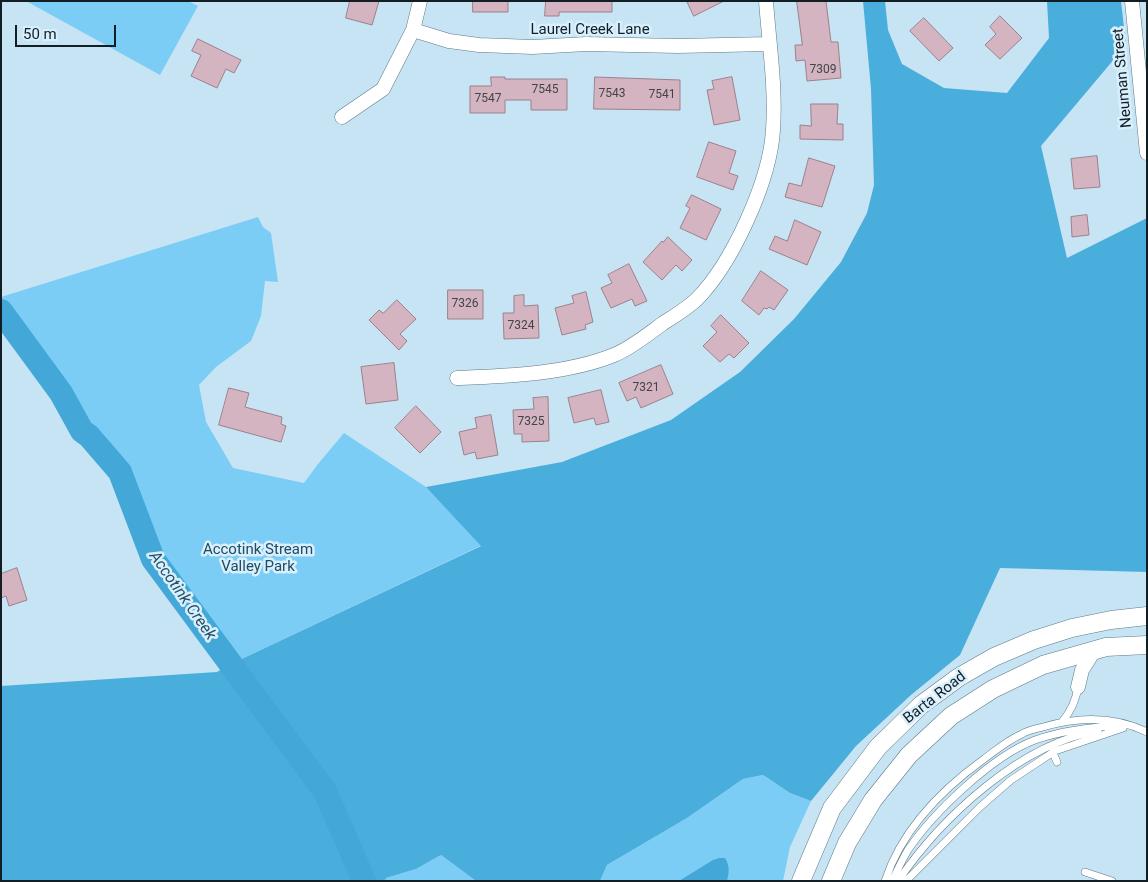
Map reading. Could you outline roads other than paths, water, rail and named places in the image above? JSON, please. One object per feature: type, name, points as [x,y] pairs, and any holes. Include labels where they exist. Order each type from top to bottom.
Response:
[{"type":"street","points":[[342,117],[383,89],[413,30],[420,1]]},
{"type":"street","points":[[457,378],[523,375],[585,364],[615,354],[696,300],[717,274],[737,241],[756,199],[767,163],[773,131],[766,1]]},
{"type":"street","name":"Neuman Street","points":[[1132,1],[1147,153]]},
{"type":"street","name":"Laurel Creek Lane","points":[[413,30],[449,41],[479,45],[533,46],[586,44],[678,46],[769,44]]},
{"type":"street","name":"Barta Road","points":[[801,881],[832,808],[878,747],[921,705],[959,677],[994,657],[1034,640],[1072,628],[1112,620],[1147,616]]},
{"type":"street","name":"Barta Road","points":[[831,881],[846,843],[873,800],[909,756],[951,716],[993,689],[1043,665],[1106,648],[1147,645]]},
{"type":"street","points":[[1078,687],[1082,670],[1094,651]]},
{"type":"lane","points":[[1062,722],[1077,698],[1078,687]]},
{"type":"lane","points":[[886,881],[902,843],[933,802],[957,778],[1023,733],[1062,722],[1092,719],[1133,725],[1147,732]]},
{"type":"lane","points":[[906,881],[1011,780],[1052,753],[1133,725]]},
{"type":"lane","points":[[892,881],[908,851],[929,823],[996,761],[1034,740],[1085,728],[1133,725]]},
{"type":"lane","points":[[898,881],[948,820],[1002,773],[1052,746],[1088,732],[1133,725]]},
{"type":"lane","points":[[1052,753],[1057,762]]},
{"type":"lane","points":[[1085,872],[1112,881]]},
{"type":"waterway","name":"Accotink Creek","points":[[1,311],[61,393],[82,431],[89,436],[120,472],[153,559],[326,793],[364,881]]},
{"type":"park label","name":"Accotink Stream Valley Park","points":[[258,558]]}]
